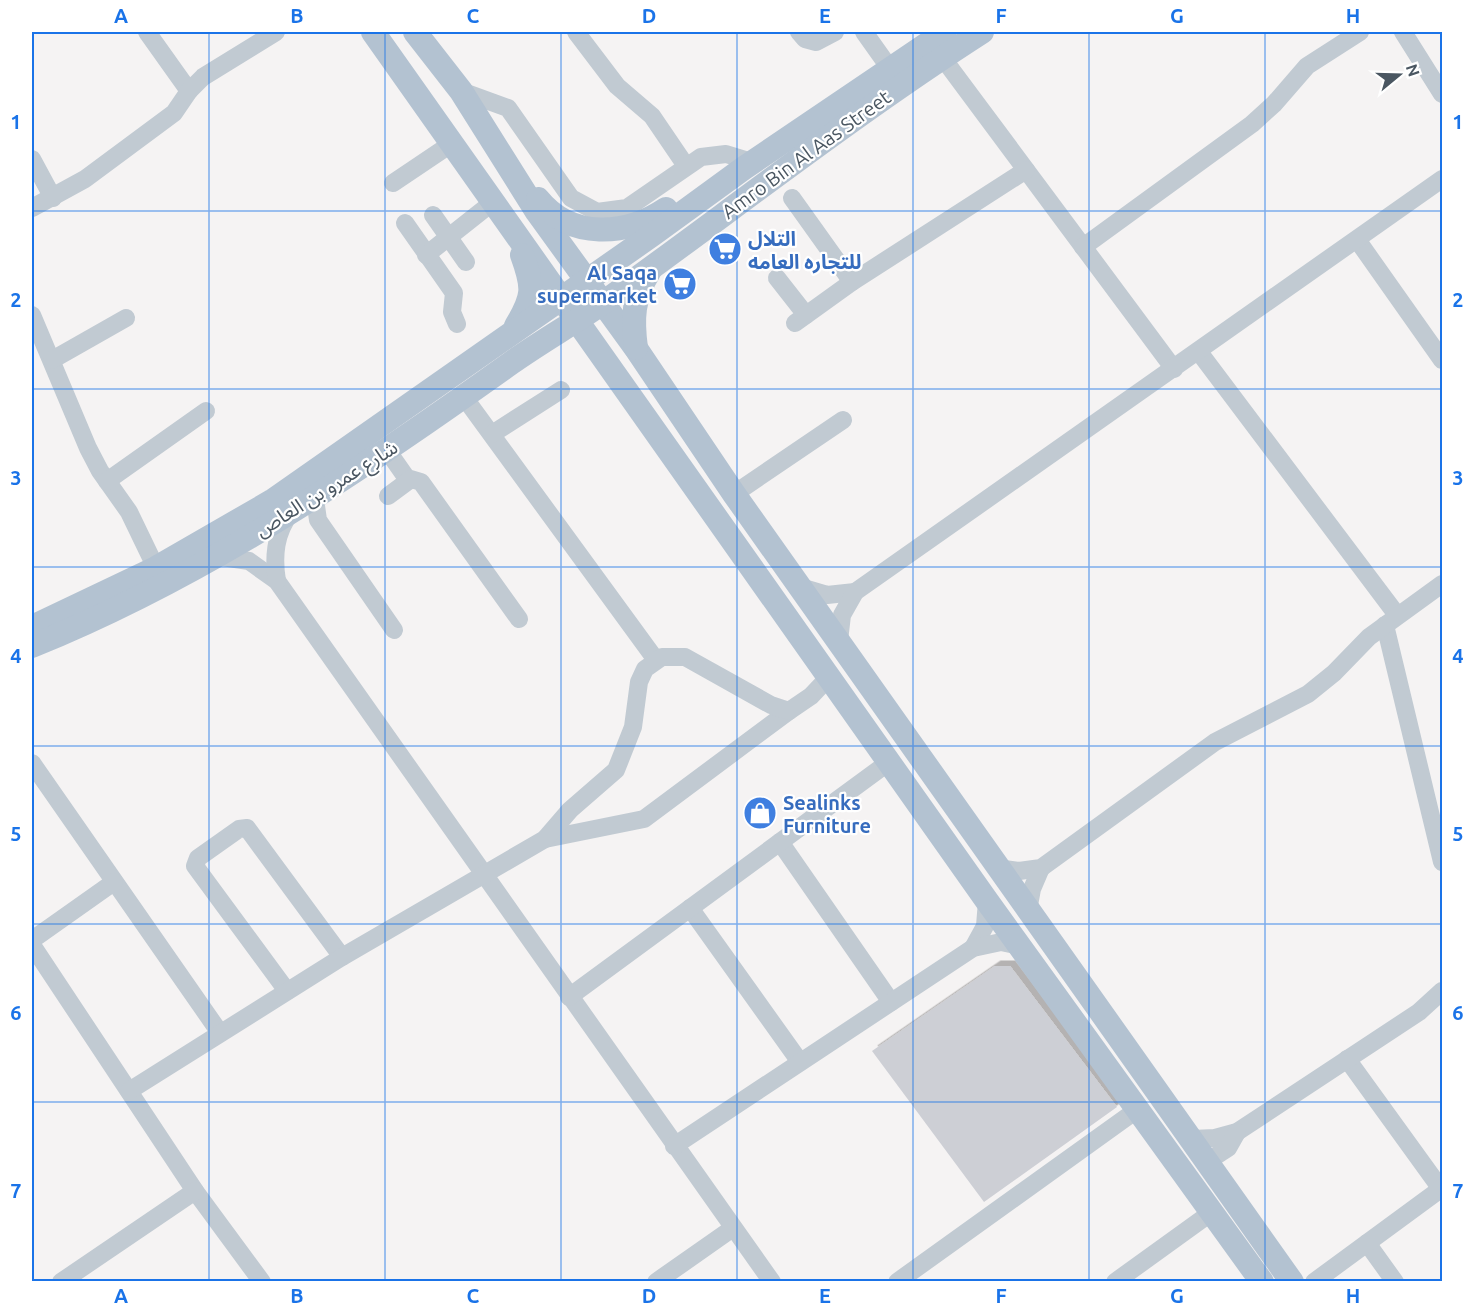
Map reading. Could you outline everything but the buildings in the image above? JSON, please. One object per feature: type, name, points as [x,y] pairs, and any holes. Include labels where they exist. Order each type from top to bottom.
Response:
[{"type":"main road","points":[[373,32],[987,901],[1262,1281]]},
{"type":"main road","points":[[416,32],[460,91],[533,205],[637,350],[734,494],[1292,1281]]},
{"type":"main road","name":"Amro Bin Al Aas Street","points":[[586,279],[744,167],[945,32]]},
{"type":"main road","name":"Amro Bin Al Aas Street","points":[[603,303],[794,161],[942,57],[982,32]]},
{"type":"main road","points":[[480,121],[492,132],[542,204],[565,220],[591,229],[619,230],[645,222],[700,187],[744,167]]},
{"type":"main road","points":[[509,226],[532,289],[531,298],[514,330]]},
{"type":"main road","points":[[637,350],[633,326],[635,299],[653,266]]},
{"type":"main road","name":"شارع عمرو بن العاص","points":[[32,627],[156,568],[222,531],[296,485],[586,279]]},
{"type":"main road","name":"شارع عمرو بن العاص","points":[[32,646],[140,597],[315,499],[531,349],[603,303]]},
{"type":"main road","points":[[531,349],[556,343],[570,343],[588,348],[603,358]]},
{"type":"main road","points":[[1138,1109],[1154,1117],[1188,1156],[1208,1161]]},
{"type":"main road","points":[[1212,1212],[1224,1212],[1234,1217],[1272,1271],[1283,1281]]},
{"type":"street","points":[[147,32],[189,91]]},
{"type":"street","points":[[32,208],[85,179],[165,121],[203,77],[276,32]]},
{"type":"street","points":[[576,32],[617,86],[652,116],[686,166]]},
{"type":"street","points":[[799,32],[805,39],[816,42],[835,32]]},
{"type":"street","points":[[866,32],[891,70]]},
{"type":"street","points":[[1083,247],[1252,124],[1274,104],[1307,66],[1360,32]]},
{"type":"street","points":[[1403,32],[1443,94]]},
{"type":"street","points":[[942,57],[1174,369]]},
{"type":"street","points":[[460,91],[508,108],[564,190],[571,198],[588,209],[607,213],[627,208],[701,157],[718,154],[744,167]]},
{"type":"street","points":[[393,183],[451,144]]},
{"type":"street","points":[[32,159],[53,198]]},
{"type":"street","points":[[777,278],[800,319],[852,282],[1026,170]]},
{"type":"street","points":[[839,641],[842,615],[855,592],[1443,179]]},
{"type":"street","points":[[792,198],[852,282]]},
{"type":"street","points":[[426,255],[493,202]]},
{"type":"street","points":[[433,215],[465,262]]},
{"type":"street","points":[[405,224],[454,293],[452,312],[457,324]]},
{"type":"street","points":[[1358,240],[1443,360]]},
{"type":"street","points":[[32,315],[88,448],[106,481],[129,512],[156,568]]},
{"type":"street","points":[[52,360],[126,318]]},
{"type":"street","points":[[1199,352],[1391,620],[1443,862]]},
{"type":"street","points":[[492,434],[561,390]]},
{"type":"street","points":[[464,397],[656,660]]},
{"type":"street","points":[[106,481],[206,411]]},
{"type":"street","points":[[734,494],[843,420]]},
{"type":"street","points":[[387,450],[408,480]]},
{"type":"street","points":[[388,496],[408,480],[415,479],[421,482],[519,619]]},
{"type":"street","points":[[315,499],[318,520],[394,630]]},
{"type":"street","points":[[276,581],[275,551],[278,536],[283,522],[292,512]]},
{"type":"street","points":[[215,556],[249,561],[276,581],[568,997],[772,1281]]},
{"type":"street","points":[[997,868],[1019,871],[1041,868],[1215,742],[1315,689],[1356,648],[1391,620],[1443,584]]},
{"type":"street","points":[[800,587],[827,595],[855,592]]},
{"type":"street","points":[[545,839],[570,810],[616,770],[633,727],[641,675],[656,660],[670,655],[685,657],[771,705],[789,711]]},
{"type":"street","points":[[129,1091],[342,957],[545,839],[644,819],[811,696],[829,677]]},
{"type":"street","points":[[568,997],[889,762]]},
{"type":"street","points":[[32,764],[220,1033]]},
{"type":"street","points":[[287,991],[195,867],[198,858],[239,828],[247,828],[342,957]]},
{"type":"street","points":[[780,842],[891,1002]]},
{"type":"street","points":[[1028,911],[1032,889],[1041,868]]},
{"type":"street","points":[[32,940],[114,882]]},
{"type":"street","points":[[973,948],[985,926],[987,901]]},
{"type":"street","points":[[690,908],[800,1062]]},
{"type":"street","points":[[674,1146],[973,948],[1001,942],[1020,946]]},
{"type":"street","points":[[32,945],[195,1191],[262,1281]]},
{"type":"street","points":[[1192,1139],[1215,1138],[1237,1132],[1419,1012],[1443,992]]},
{"type":"street","points":[[1314,1281],[1440,1195],[1347,1059]]},
{"type":"street","points":[[897,1281],[1138,1109]]},
{"type":"street","points":[[1208,1161],[1228,1148],[1237,1132]]},
{"type":"street","points":[[61,1281],[195,1191]]},
{"type":"street","points":[[1115,1281],[1212,1212]]},
{"type":"street","points":[[656,1281],[733,1228]]},
{"type":"street","points":[[1367,1243],[1395,1281]]},
{"type":"place","name":"التلال للتجاره العامه","points":[[725,249]]},
{"type":"place","name":"Al Saqa supermarket","points":[[680,284]]},
{"type":"place","name":"Sealinks Furniture","points":[[760,813]]}]
